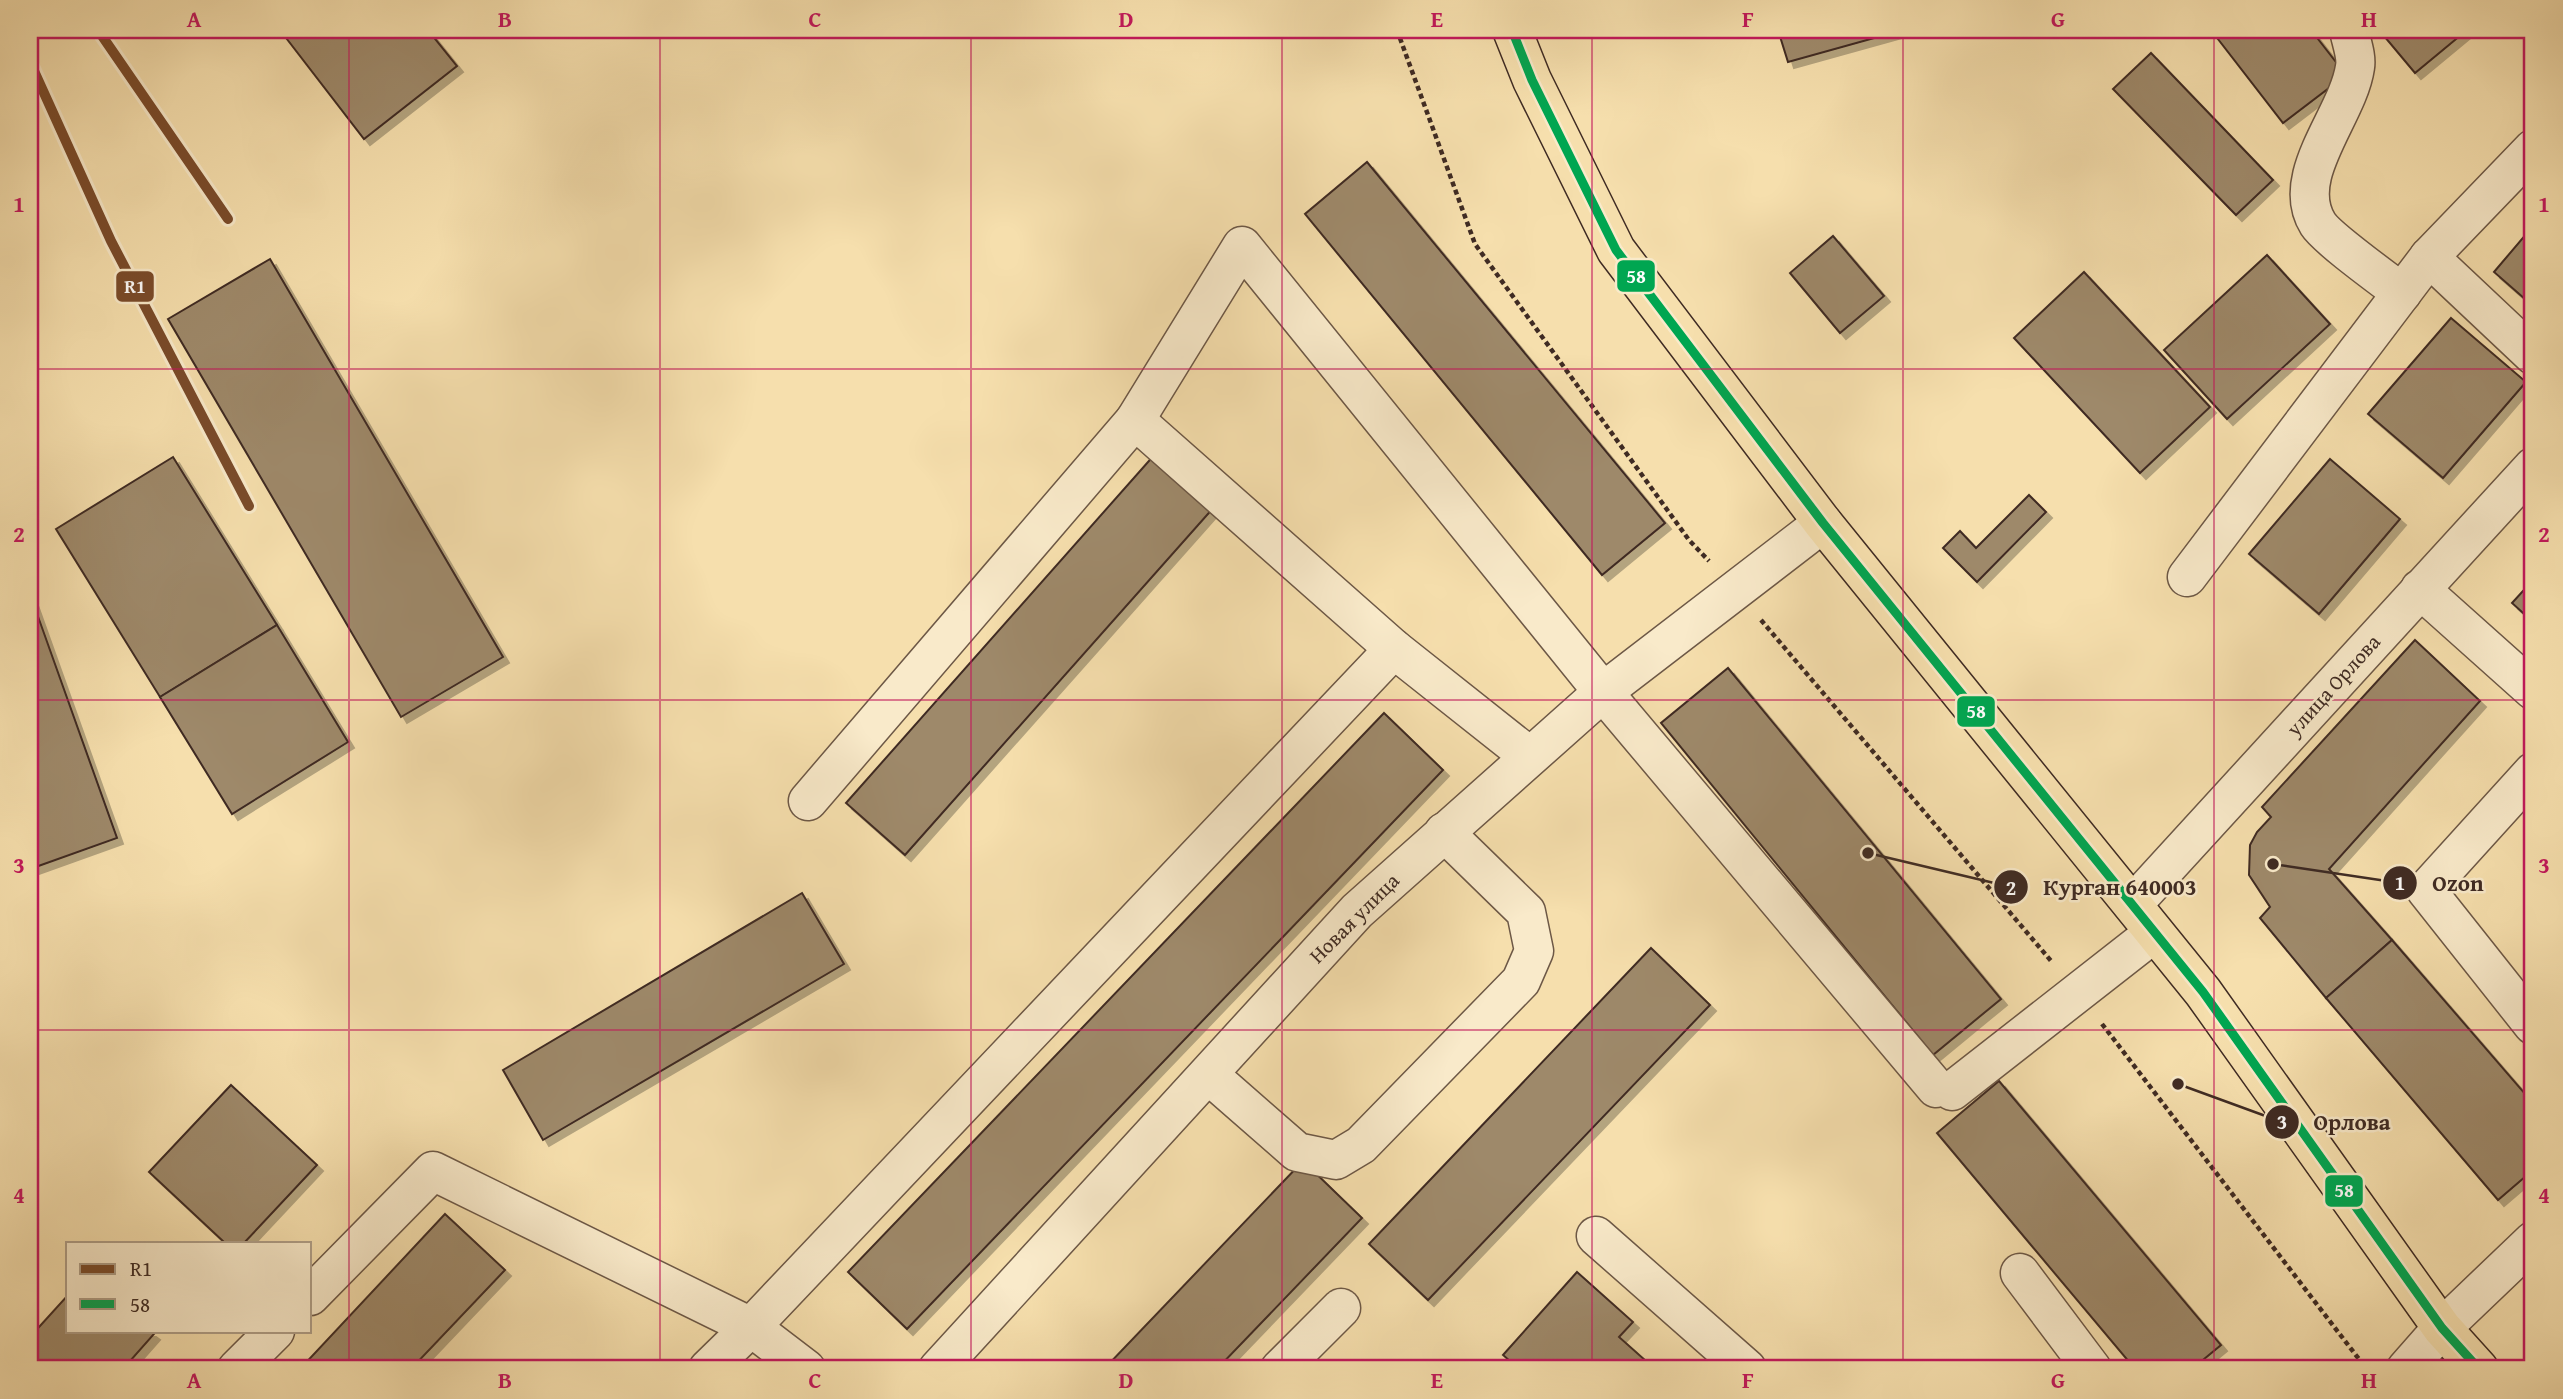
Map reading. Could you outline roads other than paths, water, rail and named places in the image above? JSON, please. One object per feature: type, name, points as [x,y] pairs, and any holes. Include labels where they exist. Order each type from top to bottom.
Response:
[{"type":"main road","points":[[1512,30],[1532,80],[1616,250],[1823,523],[2203,992],[2442,1328],[2479,1369]]},
{"type":"street","points":[[2349,30],[2356,65],[2348,94],[2323,146],[2307,191],[2318,225],[2402,293]]},
{"type":"street","points":[[2187,577],[2429,257],[2533,149]]},
{"type":"street","points":[[808,802],[1135,419],[1242,246],[1603,692]]},
{"type":"street","points":[[2429,257],[2533,355]]},
{"type":"street","points":[[1135,419],[1394,649],[1529,756]]},
{"type":"street","name":"улица Орлова","points":[[1603,692],[1944,1090],[2078,993],[2420,589],[2533,467]]},
{"type":"street","name":"Новая улица","points":[[938,1369],[1357,911],[1603,692],[1823,523]]},
{"type":"street","points":[[2420,589],[2533,690]]},
{"type":"street","points":[[708,1369],[751,1327],[1394,649]]},
{"type":"street","points":[[2529,1008],[2426,890],[2533,772]]},
{"type":"street","points":[[1209,1074],[1297,1152],[1336,1160],[1361,1145],[1521,981],[1534,951],[1526,912],[1444,832]]},
{"type":"street","points":[[312,1294],[433,1171],[751,1327],[806,1369]]},
{"type":"street","points":[[1596,1236],[1747,1369]]},
{"type":"street","points":[[2406,1369],[2442,1328],[2533,1241]]},
{"type":"street","points":[[2020,1273],[2092,1369]]},
{"type":"street","points":[[1280,1369],[1341,1308]]},
{"type":"street","points":[[237,1369],[274,1332]]},
{"type":"place","name":"Курган 640003","points":[[1868,853]]},
{"type":"place","name":"Ozon","points":[[2273,864]]},
{"type":"place","name":"Орлова","points":[[2178,1084]]}]
